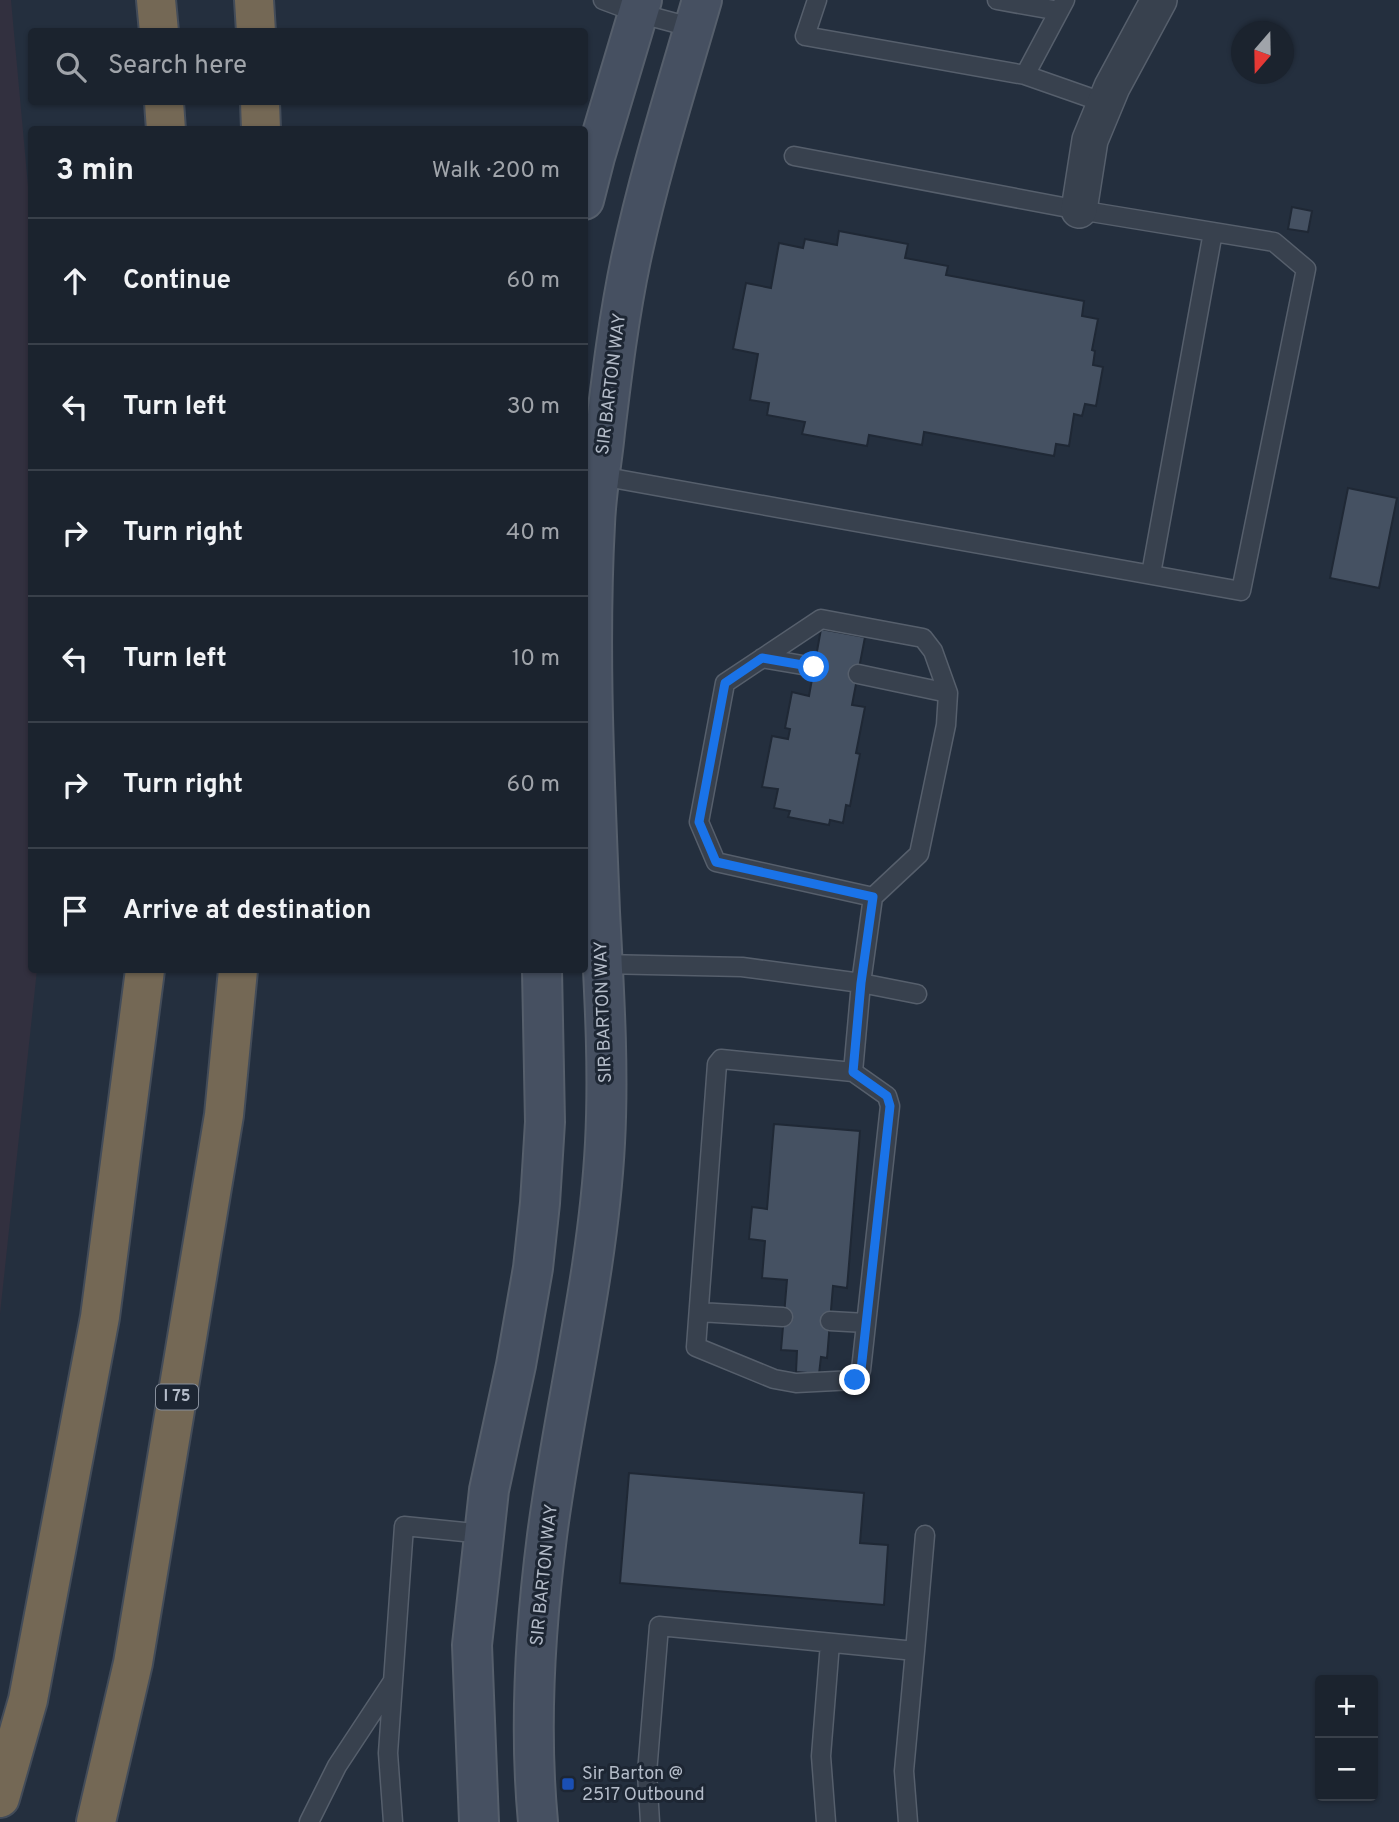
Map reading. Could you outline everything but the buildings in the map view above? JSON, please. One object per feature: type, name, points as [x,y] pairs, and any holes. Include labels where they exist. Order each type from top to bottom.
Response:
[{"type":"highway","points":[[156,0],[159,28]]},
{"type":"highway","points":[[254,0],[256,28]]},
{"type":"highway","points":[[164,105],[166,126]]},
{"type":"highway","points":[[260,105],[261,126]]},
{"type":"highway","points":[[0,1798],[28,1700],[100,1317],[145,973]]},
{"type":"highway","name":"I 75","points":[[96,1822],[133,1663],[224,1115],[238,973]]},
{"type":"main road","points":[[588,184],[640,6]]},
{"type":"main road","name":"SIR BARTON WAY","points":[[538,1822],[534,1714],[538,1626],[547,1535],[598,1229],[605,1142],[607,1059],[594,965],[592,651],[595,519],[592,474],[631,259],[652,174],[698,14]]},
{"type":"main road","points":[[479,1822],[472,1645],[489,1490],[533,1268],[540,1203],[545,1122],[542,973]]},
{"type":"street","points":[[1079,210],[1090,139],[1105,103],[1160,0]]},
{"type":"lane","points":[[603,0],[698,14]]},
{"type":"lane","points":[[817,0],[805,36],[1025,75],[1105,103]]},
{"type":"lane","points":[[997,0],[1062,6],[1025,75]]},
{"type":"lane","points":[[592,474],[1241,591],[1306,269],[1274,242],[1079,210],[794,156]]},
{"type":"lane","points":[[1152,574],[1213,232]]},
{"type":"lane","points":[[853,1072],[861,983],[873,897],[919,854],[946,725],[948,693],[933,651],[922,638],[821,619],[725,683],[699,822],[716,862],[873,897]]},
{"type":"lane","points":[[762,658],[814,667]]},
{"type":"lane","points":[[858,674],[948,693]]},
{"type":"lane","points":[[594,965],[742,967],[861,983],[917,994]]},
{"type":"lane","points":[[721,1059],[853,1072],[887,1096],[890,1106],[861,1370],[855,1380],[796,1383],[774,1379],[696,1347],[717,1064],[721,1059]]},
{"type":"lane","points":[[699,1312],[783,1317]]},
{"type":"lane","points":[[831,1321],[866,1322]]},
{"type":"lane","points":[[393,1822],[388,1753],[404,1527],[484,1534]]},
{"type":"lane","points":[[908,1822],[904,1772],[925,1535]]},
{"type":"lane","points":[[650,1822],[647,1773],[659,1626],[915,1651]]},
{"type":"lane","points":[[826,1822],[821,1756],[830,1643]]},
{"type":"lane","points":[[309,1822],[337,1766],[393,1680]]},
{"type":"shaded area","points":[[0,0],[11,0],[28,185],[28,973],[37,973],[0,1314]]},
{"type":"place","name":"Sir Barton @ 2517 Outbound","points":[[568,1784]]},
{"type":"route","points":[[814,667],[762,658],[725,683],[699,822],[716,862],[873,897],[861,983],[853,1072],[887,1096],[890,1106],[861,1370],[855,1380]]}]
